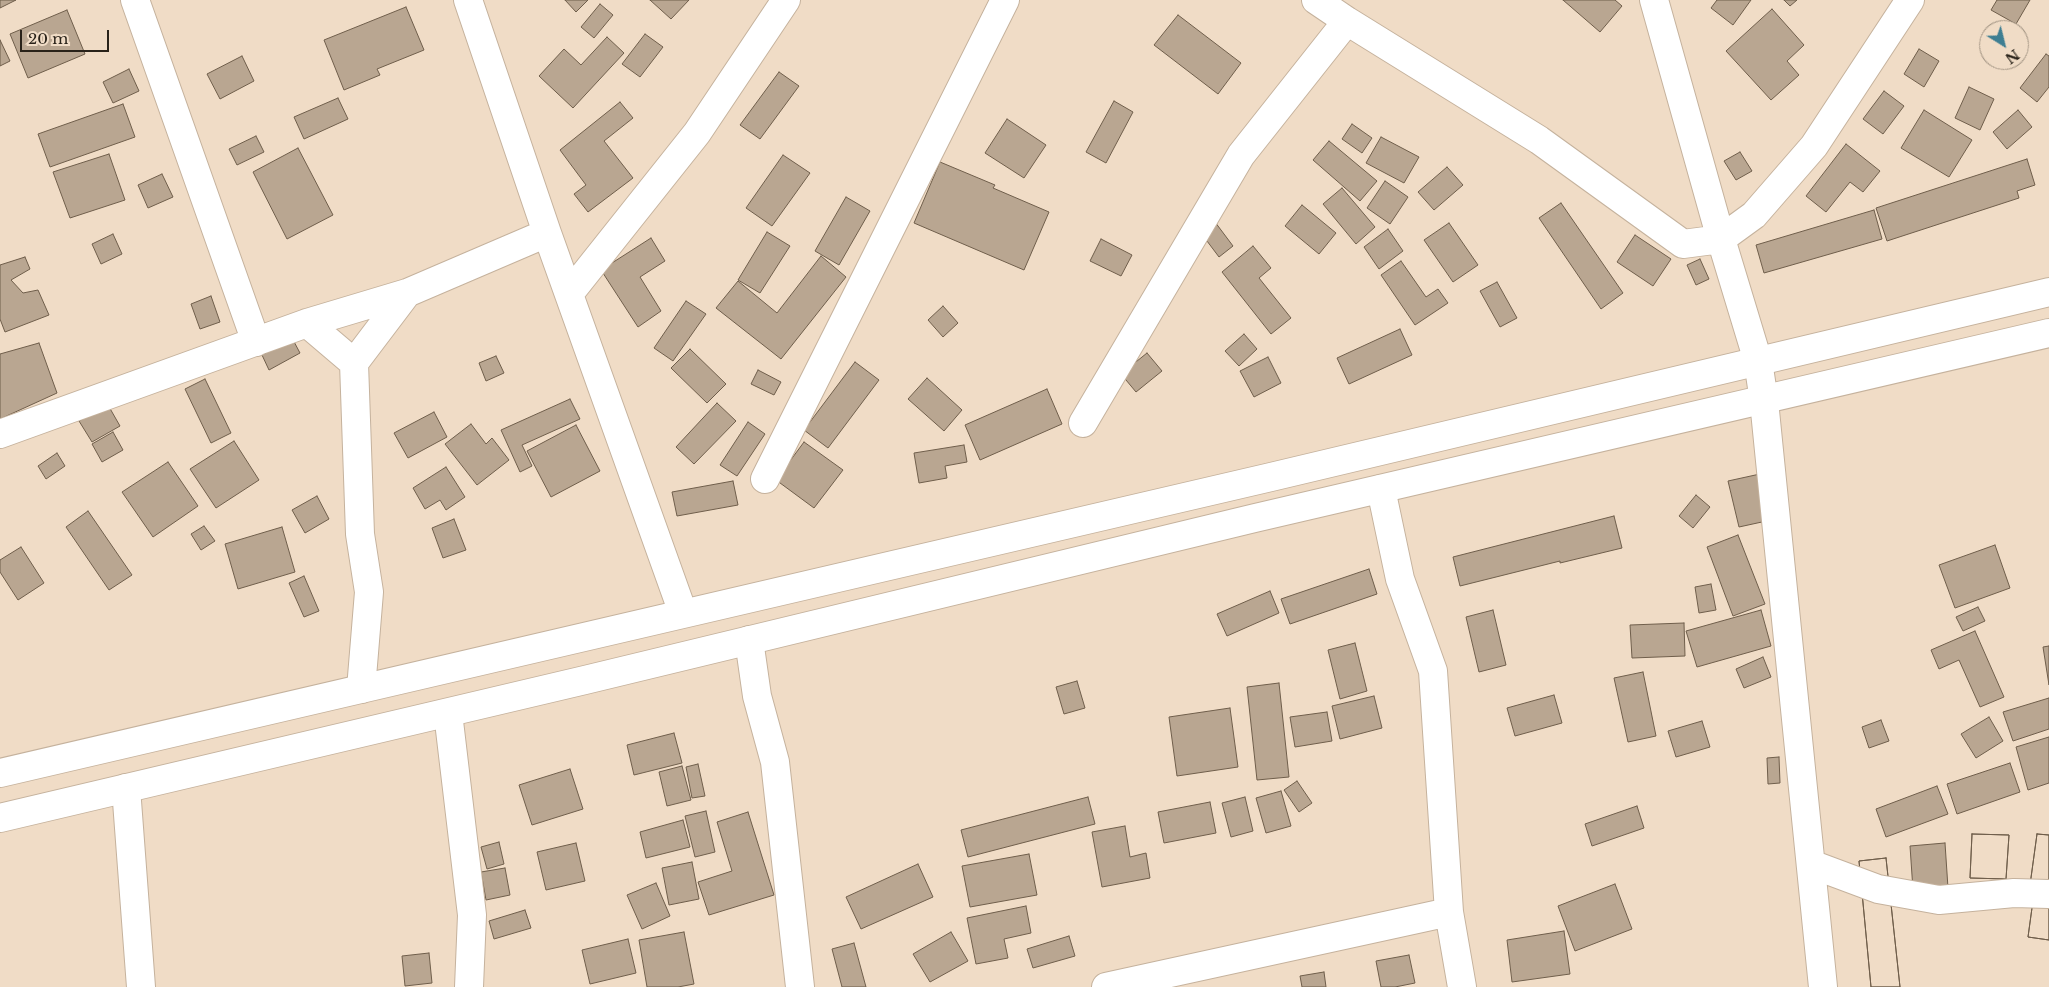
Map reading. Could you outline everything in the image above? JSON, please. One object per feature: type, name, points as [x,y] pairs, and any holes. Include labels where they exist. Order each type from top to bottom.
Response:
[{"type":"street","points":[[135,0],[256,342]]},
{"type":"street","points":[[468,0],[547,233],[683,613]]},
{"type":"street","points":[[569,294],[697,133],[786,0]]},
{"type":"street","points":[[765,479],[1005,0]]},
{"type":"street","points":[[1316,0],[1538,140],[1683,244],[1721,239],[1754,215],[1814,146],[1910,0]]},
{"type":"street","points":[[1654,0],[1721,239],[1758,361],[1764,401],[1823,987]]},
{"type":"street","points":[[1083,423],[1241,155],[1347,21]]},
{"type":"street","points":[[0,434],[307,323],[407,293],[547,233]]},
{"type":"street","points":[[0,772],[1271,477],[2049,292]]},
{"type":"street","points":[[361,689],[369,592],[360,534],[354,363],[407,293]]},
{"type":"street","points":[[307,323],[354,363]]},
{"type":"street","points":[[0,818],[1381,489],[2049,333]]},
{"type":"street","points":[[1381,489],[1400,579],[1433,671],[1449,912],[1462,987]]},
{"type":"street","points":[[749,640],[757,696],[774,762],[800,987]]},
{"type":"street","points":[[448,712],[472,915],[469,987]]},
{"type":"street","points":[[126,788],[140,987]]},
{"type":"street","points":[[1811,864],[1878,889],[1939,900],[2014,893],[2049,894]]},
{"type":"street","points":[[1106,987],[1449,912]]},
{"type":"building","points":[[0,0],[16,0],[0,8]]},
{"type":"building","points":[[565,0],[588,0],[576,12]]},
{"type":"building","points":[[650,0],[689,0],[671,19]]},
{"type":"building","points":[[1563,0],[1615,0],[1622,6],[1600,32]]},
{"type":"building","points":[[1717,0],[1751,0],[1733,25],[1711,8]]},
{"type":"building","points":[[1784,0],[1797,0],[1790,6]]},
{"type":"building","points":[[1997,0],[2030,0],[2018,20],[2009,20],[1991,10]]},
{"type":"building","points":[[600,4],[613,15],[594,38],[581,27]]},
{"type":"building","points":[[406,7],[424,50],[377,69],[380,75],[344,90],[324,40]]},
{"type":"building","points":[[1772,9],[1804,45],[1787,61],[1799,75],[1771,100],[1726,51]]},
{"type":"building","points":[[67,10],[85,54],[28,78],[10,34]]},
{"type":"building","points":[[1178,15],[1241,63],[1218,94],[1154,45]]},
{"type":"building","points":[[645,34],[663,47],[640,77],[622,64]]},
{"type":"building","points":[[607,37],[624,53],[573,108],[539,76],[564,49],[581,65]]},
{"type":"building","points":[[0,40],[10,61],[0,66]]},
{"type":"building","points":[[1919,49],[1939,61],[1924,87],[1904,74]]},
{"type":"building","points":[[2046,54],[2049,56],[2049,87],[2037,102],[2020,88]]},
{"type":"building","points":[[242,56],[254,81],[220,99],[207,74]]},
{"type":"building","points":[[129,69],[139,91],[113,103],[103,82]]},
{"type":"building","points":[[779,72],[799,86],[760,139],[740,125]]},
{"type":"building","points":[[1969,87],[1994,99],[1980,130],[1955,118]]},
{"type":"building","points":[[1884,91],[1904,106],[1883,134],[1863,119]]},
{"type":"building","points":[[338,98],[348,119],[304,139],[294,117]]},
{"type":"building","points":[[1114,101],[1133,112],[1106,163],[1086,152]]},
{"type":"building","points":[[620,102],[633,118],[604,141],[633,178],[588,212],[574,194],[586,185],[560,150]]},
{"type":"building","points":[[123,104],[135,137],[50,167],[38,134]]},
{"type":"building","points":[[1924,110],[1972,140],[1949,177],[1901,148]]},
{"type":"building","points":[[2018,110],[2032,127],[2007,149],[1993,132]]},
{"type":"building","points":[[1007,119],[1046,145],[1024,178],[985,153]]},
{"type":"building","points":[[1352,124],[1372,138],[1362,153],[1342,139]]},
{"type":"building","points":[[256,136],[264,152],[237,165],[229,149]]},
{"type":"building","points":[[1381,137],[1419,157],[1404,183],[1366,163]]},
{"type":"building","points":[[1329,141],[1377,181],[1360,201],[1313,160]]},
{"type":"building","points":[[1846,144],[1880,171],[1863,192],[1850,182],[1826,212],[1806,196]]},
{"type":"building","points":[[298,148],[333,215],[287,239],[253,172]]},
{"type":"building","points":[[1740,152],[1752,171],[1736,180],[1724,161]]},
{"type":"building","points":[[109,154],[125,200],[70,218],[53,172]]},
{"type":"building","points":[[783,155],[810,173],[772,226],[746,208]]},
{"type":"building","points":[[2027,159],[2035,185],[2017,191],[2019,198],[1887,241],[1876,208]]},
{"type":"building","points":[[940,162],[995,185],[993,188],[1049,212],[1024,270],[914,223]]},
{"type":"building","points":[[1447,167],[1463,185],[1434,210],[1418,192]]},
{"type":"building","points":[[162,174],[173,197],[148,208],[138,185]]},
{"type":"building","points":[[1385,181],[1408,197],[1390,224],[1367,208]]},
{"type":"building","points":[[1342,188],[1375,227],[1356,244],[1323,204]]},
{"type":"building","points":[[846,197],[870,211],[839,265],[815,251]]},
{"type":"building","points":[[1561,203],[1623,293],[1601,309],[1539,218]]},
{"type":"building","points":[[1302,205],[1336,233],[1319,254],[1285,226]]},
{"type":"building","points":[[1874,210],[1882,239],[1764,273],[1756,245]]},
{"type":"building","points":[[1212,218],[1233,246],[1219,257],[1198,229]]},
{"type":"building","points":[[1449,223],[1478,265],[1453,282],[1424,240]]},
{"type":"building","points":[[1388,229],[1403,251],[1379,269],[1364,247]]},
{"type":"building","points":[[767,232],[790,246],[760,293],[738,280]]},
{"type":"building","points":[[113,234],[122,254],[101,264],[92,244]]},
{"type":"building","points":[[1635,235],[1671,259],[1653,286],[1617,262]]},
{"type":"building","points":[[651,238],[665,261],[640,277],[661,311],[638,327],[601,270]]},
{"type":"building","points":[[1101,239],[1132,255],[1121,276],[1090,261]]},
{"type":"building","points":[[1253,246],[1271,268],[1259,278],[1291,318],[1271,334],[1222,272]]},
{"type":"building","points":[[821,256],[846,277],[781,359],[716,308],[738,281],[777,313]]},
{"type":"building","points":[[25,257],[30,269],[11,280],[23,293],[38,290],[49,315],[5,332],[0,319],[0,265]]},
{"type":"building","points":[[1700,259],[1709,279],[1696,285],[1687,265]]},
{"type":"building","points":[[1401,261],[1426,297],[1438,289],[1448,303],[1415,325],[1381,275]]},
{"type":"building","points":[[1497,282],[1517,318],[1500,327],[1480,291]]},
{"type":"building","points":[[211,296],[220,322],[200,329],[191,304]]},
{"type":"building","points":[[686,301],[706,314],[673,361],[654,348]]},
{"type":"building","points":[[943,306],[958,323],[943,337],[928,320]]},
{"type":"building","points":[[1400,329],[1412,355],[1349,384],[1337,358]]},
{"type":"building","points":[[1244,334],[1257,349],[1239,366],[1225,351]]},
{"type":"building","points":[[292,338],[300,353],[269,370],[262,355]]},
{"type":"building","points":[[39,343],[57,393],[0,419],[0,354]]},
{"type":"building","points":[[690,349],[726,384],[707,403],[671,368]]},
{"type":"building","points":[[1147,353],[1162,371],[1136,392],[1121,374]]},
{"type":"building","points":[[496,356],[504,373],[486,381],[479,363]]},
{"type":"building","points":[[1268,357],[1281,383],[1254,397],[1240,371]]},
{"type":"building","points":[[855,362],[879,380],[828,448],[804,430]]},
{"type":"building","points":[[758,370],[781,382],[774,395],[751,384]]},
{"type":"building","points":[[927,378],[962,410],[944,431],[908,399]]},
{"type":"building","points":[[205,379],[231,433],[211,443],[185,389]]},
{"type":"building","points":[[1047,389],[1062,424],[980,460],[965,425]]},
{"type":"building","points":[[570,399],[580,419],[522,445],[532,466],[520,472],[501,430]]},
{"type":"building","points":[[717,403],[736,421],[694,464],[676,447]]},
{"type":"building","points":[[108,405],[120,426],[92,442],[79,421]]},
{"type":"building","points":[[434,412],[447,437],[408,458],[394,433]]},
{"type":"building","points":[[748,422],[765,434],[737,476],[720,465]]},
{"type":"building","points":[[471,424],[486,444],[492,438],[509,460],[477,485],[445,444]]},
{"type":"building","points":[[576,425],[600,471],[551,497],[527,451]]},
{"type":"building","points":[[113,432],[123,450],[102,462],[92,444]]},
{"type":"building","points":[[234,441],[259,480],[216,508],[190,469]]},
{"type":"building","points":[[804,442],[843,470],[814,508],[776,480]]},
{"type":"building","points":[[964,445],[967,462],[945,466],[947,478],[919,483],[914,453]]},
{"type":"building","points":[[57,453],[65,466],[46,479],[38,466]]},
{"type":"building","points":[[168,462],[198,506],[153,537],[122,492]]},
{"type":"building","points":[[446,467],[465,497],[446,510],[440,500],[425,509],[413,488]]},
{"type":"building","points":[[1760,474],[1771,520],[1739,527],[1728,481]]},
{"type":"building","points":[[733,481],[738,505],[677,516],[672,492]]},
{"type":"building","points":[[1696,495],[1710,507],[1693,528],[1679,516]]},
{"type":"building","points":[[317,496],[329,519],[305,533],[292,510]]},
{"type":"building","points":[[88,511],[132,575],[109,590],[66,527]]},
{"type":"building","points":[[1614,516],[1622,548],[1560,563],[1560,561],[1460,586],[1453,557]]},
{"type":"building","points":[[454,519],[466,550],[443,558],[432,528]]},
{"type":"building","points":[[204,526],[215,541],[201,550],[191,534]]},
{"type":"building","points":[[282,527],[295,572],[238,589],[225,544]]},
{"type":"building","points":[[1738,535],[1765,604],[1733,616],[1707,547]]},
{"type":"building","points":[[1995,545],[2010,588],[1955,608],[1939,565]]},
{"type":"building","points":[[21,547],[44,583],[18,600],[0,572],[0,560]]},
{"type":"building","points":[[1369,569],[1377,594],[1290,624],[1281,599]]},
{"type":"building","points":[[304,576],[319,611],[304,617],[289,583]]},
{"type":"building","points":[[1711,584],[1716,610],[1699,613],[1695,587]]},
{"type":"building","points":[[1270,591],[1279,613],[1227,636],[1217,614]]},
{"type":"building","points":[[1978,607],[1985,621],[1963,631],[1956,617]]},
{"type":"building","points":[[1493,610],[1506,665],[1479,672],[1466,617]]},
{"type":"building","points":[[1761,610],[1771,646],[1697,667],[1686,631]]},
{"type":"building","points":[[1684,623],[1685,656],[1632,658],[1630,625]]},
{"type":"building","points":[[1975,631],[2004,697],[1980,707],[1959,660],[1939,669],[1931,650]]},
{"type":"building","points":[[1355,643],[1367,691],[1340,699],[1328,650]]},
{"type":"building","points":[[2049,646],[2049,685],[2043,647]]},
{"type":"building","points":[[1763,657],[1771,677],[1744,688],[1736,669]]},
{"type":"building","points":[[1643,672],[1656,736],[1628,742],[1614,678]]},
{"type":"building","points":[[1077,681],[1085,708],[1064,714],[1056,687]]},
{"type":"building","points":[[1279,683],[1289,777],[1257,780],[1247,687]]},
{"type":"building","points":[[1554,695],[1562,723],[1515,736],[1507,708]]},
{"type":"building","points":[[1374,696],[1382,728],[1340,739],[1332,706]]},
{"type":"building","points":[[2049,698],[2049,729],[2013,741],[2003,712]]},
{"type":"building","points":[[1230,708],[1238,767],[1177,776],[1169,717]]},
{"type":"building","points":[[1327,712],[1332,741],[1295,747],[1290,717]]},
{"type":"building","points":[[1989,717],[2003,741],[1976,758],[1961,734]]},
{"type":"building","points":[[1881,720],[1889,741],[1869,748],[1862,727]]},
{"type":"building","points":[[1702,721],[1710,747],[1676,757],[1668,731]]},
{"type":"building","points":[[674,733],[682,763],[634,775],[627,745]]},
{"type":"building","points":[[2049,737],[2049,783],[2028,790],[2016,747]]},
{"type":"building","points":[[1779,757],[1780,783],[1768,784],[1767,758]]},
{"type":"building","points":[[2010,763],[2020,792],[1957,814],[1947,784]]},
{"type":"building","points":[[698,764],[705,796],[692,798],[686,767]]},
{"type":"building","points":[[682,766],[691,800],[667,806],[659,772]]},
{"type":"building","points":[[570,769],[583,809],[532,825],[519,785]]},
{"type":"building","points":[[1297,781],[1312,803],[1299,812],[1284,790]]},
{"type":"building","points":[[1937,786],[1948,814],[1886,837],[1876,809]]},
{"type":"building","points":[[1281,791],[1291,826],[1266,833],[1256,798]]},
{"type":"building","points":[[1088,797],[1095,824],[968,857],[961,830]]},
{"type":"building","points":[[1245,797],[1253,831],[1231,837],[1222,803]]},
{"type":"building","points":[[1210,802],[1216,833],[1164,843],[1158,812]]},
{"type":"building","points":[[1637,806],[1644,828],[1592,846],[1585,824]]},
{"type":"building","points":[[706,811],[715,852],[695,857],[685,816]]},
{"type":"building","points":[[748,812],[774,895],[709,915],[698,882],[732,871],[717,822]]},
{"type":"building","points":[[683,820],[690,847],[646,858],[640,832]]},
{"type":"building","points":[[1125,826],[1130,857],[1146,853],[1150,878],[1102,887],[1092,832]]},
{"type":"building","points":[[1972,834],[2009,835],[2006,879],[1970,878]]},
{"type":"building","points":[[1972,834],[2009,835],[2006,879],[1970,878]]},
{"type":"building","points":[[2037,834],[2049,835],[2049,940],[2028,937],[2035,886],[2030,885]]},
{"type":"building","points":[[2037,834],[2049,835],[2049,940],[2028,937],[2035,886],[2030,885]]},
{"type":"building","points":[[499,842],[504,864],[487,869],[481,847]]},
{"type":"building","points":[[576,843],[585,881],[546,890],[537,852]]},
{"type":"building","points":[[1945,843],[1948,888],[1913,890],[1910,846]]},
{"type":"building","points":[[1029,854],[1037,895],[970,907],[962,866]]},
{"type":"building","points":[[1886,858],[1900,987],[1871,987],[1859,861]]},
{"type":"building","points":[[1886,858],[1900,987],[1871,987],[1859,861]]},
{"type":"building","points":[[692,862],[699,899],[669,905],[662,868]]},
{"type":"building","points":[[918,864],[933,897],[861,929],[846,897]]},
{"type":"building","points":[[505,868],[510,895],[486,900],[481,872]]},
{"type":"building","points":[[656,883],[670,916],[642,929],[627,895]]},
{"type":"building","points":[[1615,884],[1632,929],[1575,951],[1558,906]]},
{"type":"building","points":[[1026,906],[1031,933],[1004,939],[1008,958],[976,964],[967,918]]},
{"type":"building","points":[[525,910],[531,928],[494,939],[489,921]]},
{"type":"building","points":[[1564,931],[1570,974],[1512,982],[1507,940]]},
{"type":"building","points":[[684,932],[694,984],[678,987],[647,987],[639,940]]},
{"type":"building","points":[[951,932],[968,961],[930,982],[913,954]]},
{"type":"building","points":[[1069,936],[1075,956],[1033,968],[1027,949]]},
{"type":"building","points":[[628,939],[636,973],[590,984],[582,950]]},
{"type":"building","points":[[854,943],[866,987],[842,987],[832,949]]},
{"type":"building","points":[[429,953],[432,983],[405,986],[402,956]]},
{"type":"building","points":[[1409,955],[1415,983],[1395,987],[1381,987],[1376,961]]},
{"type":"building","points":[[1324,972],[1326,987],[1302,987],[1300,976]]}]
